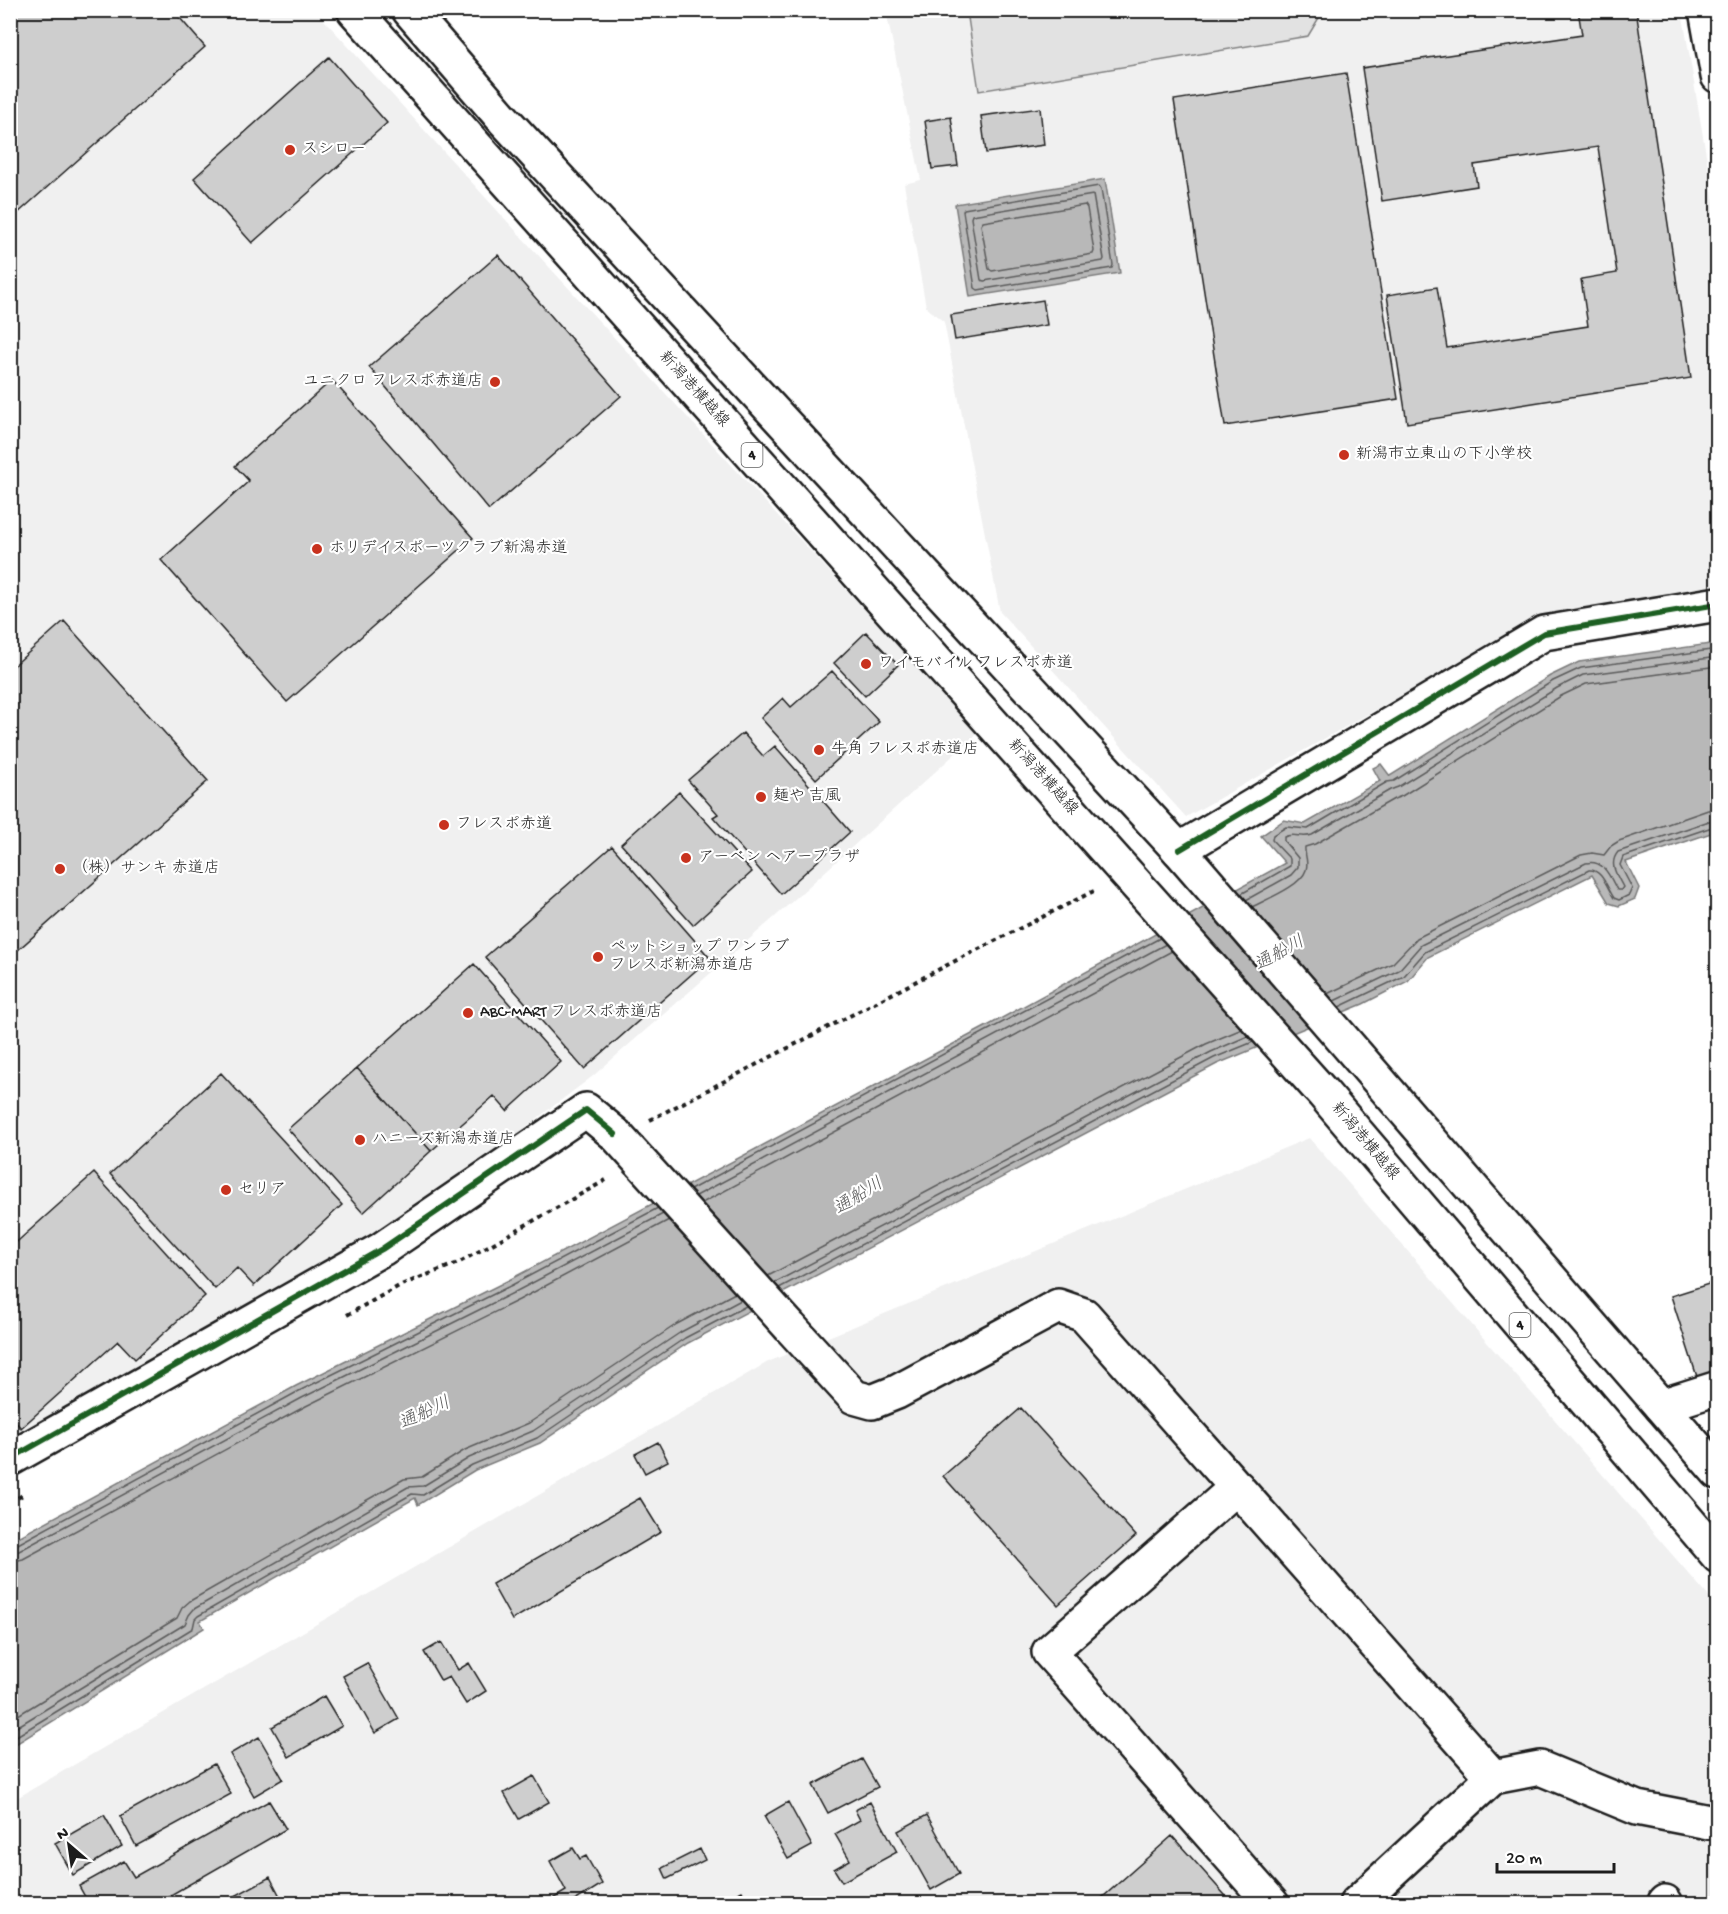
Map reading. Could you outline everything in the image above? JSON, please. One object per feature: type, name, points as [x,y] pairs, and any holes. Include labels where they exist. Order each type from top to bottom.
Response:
[{"type":"main road","name":"新潟港横越線","points":[[354,10],[1323,1094],[1718,1557]]},
{"type":"main road","points":[[409,10],[527,145],[1187,860],[1718,1473]]},
{"type":"main road","points":[[1706,10],[1718,76]]},
{"type":"main road","points":[[1187,860],[1544,633],[1718,604]]},
{"type":"main road","points":[[10,1458],[382,1249],[586,1110],[630,1131],[790,1327],[854,1397],[872,1402],[897,1392],[1058,1306],[1084,1315],[1493,1777]]},
{"type":"main road","points":[[1660,1407],[1718,1388]]},
{"type":"main road","points":[[1237,1487],[1049,1652],[1272,1904]]},
{"type":"main road","points":[[1356,1904],[1493,1777],[1540,1768],[1636,1808],[1718,1822]]},
{"type":"path","points":[[630,1131],[955,961],[1095,891]]},
{"type":"path","points":[[339,1319],[401,1285],[458,1263],[608,1179]]},
{"type":"path","points":[[10,1502],[31,1491]]},
{"type":"shaded area","points":[[967,10],[1323,11],[1308,36],[979,91]]},
{"type":"shaded area","name":"フレスポ赤道","points":[[11,11],[316,11],[978,733],[776,916],[593,1076],[375,1241],[11,1444]]},
{"type":"shaded area","name":"新潟市立東山の下小学校","points":[[886,11],[1682,11],[1717,220],[1717,589],[1538,618],[1186,817],[1000,612],[944,322],[926,307],[904,184],[921,180]]},
{"type":"shaded area","points":[[1309,1138],[1717,1606],[1717,1903],[11,1903],[10,1802],[768,1362]]},
{"type":"water","points":[[1105,179],[1120,273],[970,297],[955,204]]},
{"type":"water","name":"通船川","points":[[1717,643],[1717,831],[1626,862],[1639,888],[1635,899],[1619,906],[1609,903],[1592,875],[1428,957],[1408,981],[1363,1004],[1217,1064],[688,1343],[540,1443],[475,1470],[418,1505],[415,1498],[200,1621],[204,1628],[11,1747],[11,1541],[296,1386],[509,1280],[991,1024],[1285,863],[1261,836],[1284,820],[1305,824],[1380,781],[1373,768],[1381,764],[1390,776],[1550,676],[1579,662]]},
{"type":"building","points":[[10,10],[173,10],[205,47],[17,214],[10,206]]},
{"type":"building","points":[[1578,10],[1636,10],[1691,378],[1407,423],[1387,295],[1437,287],[1447,348],[1588,326],[1581,279],[1617,273],[1598,147],[1474,165],[1477,186],[1382,201],[1362,68],[1582,35]]},
{"type":"building","name":"スシロー","points":[[329,57],[387,123],[252,243],[194,178]]},
{"type":"building","points":[[1346,73],[1398,399],[1225,426],[1174,100]]},
{"type":"building","points":[[1040,108],[1044,145],[986,153],[981,116]]},
{"type":"building","points":[[951,117],[958,166],[932,169],[925,121]]},
{"type":"building","name":"ユニクロ フレスポ赤道店","points":[[498,255],[621,396],[489,510],[369,367]]},
{"type":"building","points":[[1043,300],[1047,325],[955,340],[951,315]]},
{"type":"building","name":"ホリデイスポーツクラブ新潟赤道","points":[[332,380],[473,538],[287,702],[161,560],[249,481],[235,466]]},
{"type":"building","name":"（株）サンキ 赤道店","points":[[64,621],[208,781],[10,957],[10,669]]},
{"type":"building","name":"ワイモバイル フレスポ赤道","points":[[866,632],[898,665],[865,696],[834,663]]},
{"type":"building","name":"牛角 フレスポ赤道店","points":[[832,671],[879,722],[816,779],[761,718],[783,698],[791,707]]},
{"type":"building","name":"麺や 吉風","points":[[743,733],[763,756],[775,746],[850,832],[781,894],[713,817],[718,814],[688,780]]},
{"type":"building","name":"アーベン ヘアープラザ","points":[[679,792],[752,872],[693,925],[621,844]]},
{"type":"building","name":"ペットショップ ワンラブ フレスポ新潟赤道店","points":[[612,846],[710,958],[584,1069],[485,957]]},
{"type":"building","name":"ABC-MART フレスポ赤道店","points":[[474,964],[561,1062],[507,1111],[494,1096],[431,1151],[357,1068]]},
{"type":"building","name":"ハニーズ新潟赤道店","points":[[357,1068],[431,1151],[363,1213],[288,1129]]},
{"type":"building","name":"セリア","points":[[221,1073],[342,1205],[254,1286],[237,1268],[215,1289],[110,1174]]},
{"type":"building","points":[[94,1173],[205,1296],[135,1359],[118,1341],[21,1428],[10,1416],[10,1248]]},
{"type":"building","points":[[1718,1281],[1718,1377],[1699,1383],[1671,1296]]},
{"type":"building","points":[[1021,1408],[1136,1536],[1058,1605],[943,1476]]},
{"type":"building","points":[[658,1442],[668,1461],[645,1473],[635,1454]]},
{"type":"building","points":[[640,1498],[661,1532],[512,1620],[492,1584]]},
{"type":"building","points":[[441,1642],[458,1670],[469,1663],[486,1691],[466,1704],[449,1677],[441,1681],[424,1652]]},
{"type":"building","points":[[367,1663],[399,1719],[375,1733],[343,1676]]},
{"type":"building","points":[[324,1696],[342,1726],[289,1757],[272,1727]]},
{"type":"building","points":[[259,1737],[283,1779],[254,1796],[230,1754]]},
{"type":"building","points":[[862,1759],[878,1787],[828,1813],[813,1785]]},
{"type":"building","points":[[214,1764],[231,1794],[136,1846],[120,1816]]},
{"type":"building","points":[[534,1776],[549,1802],[519,1819],[504,1793]]},
{"type":"building","points":[[269,1801],[286,1829],[155,1904],[89,1904],[79,1886],[124,1861],[134,1877]]},
{"type":"building","points":[[788,1802],[812,1846],[788,1859],[764,1816]]},
{"type":"building","points":[[870,1802],[897,1852],[842,1882],[834,1869],[850,1860],[835,1834],[860,1820],[855,1810]]},
{"type":"building","points":[[104,1815],[122,1846],[73,1875],[55,1843]]},
{"type":"building","points":[[927,1815],[959,1874],[931,1890],[898,1831]]},
{"type":"building","points":[[1172,1836],[1233,1904],[1095,1904]]},
{"type":"building","points":[[573,1848],[580,1859],[586,1856],[602,1884],[570,1904],[544,1904],[566,1891],[550,1861]]},
{"type":"building","points":[[700,1849],[705,1860],[667,1879],[662,1868]]},
{"type":"building","points":[[270,1877],[284,1904],[239,1904],[235,1896]]},
{"type":"building","points":[[742,1891],[749,1904],[717,1904]]},
{"type":"cycle path","points":[[1179,850],[1544,633],[1718,604]]},
{"type":"cycle path","points":[[10,1459],[382,1249],[586,1110],[615,1134]]},
{"type":"place","name":"スシロー","points":[[290,150]]},
{"type":"place","name":"ユニクロ フレスポ赤道店","points":[[495,382]]},
{"type":"place","name":"新潟市立東山の下小学校","points":[[1344,455]]},
{"type":"place","name":"ホリデイスポーツクラブ新潟赤道","points":[[317,549]]},
{"type":"place","name":"ワイモバイル フレスポ赤道","points":[[866,664]]},
{"type":"place","name":"牛角 フレスポ赤道店","points":[[819,750]]},
{"type":"place","name":"麺や 吉風","points":[[761,797]]},
{"type":"place","name":"フレスポ赤道","points":[[444,825]]},
{"type":"place","name":"アーベン ヘアープラザ","points":[[686,858]]},
{"type":"place","name":"（株）サンキ 赤道店","points":[[60,869]]},
{"type":"place","name":"ペットショップ ワンラブ フレスポ新潟赤道店","points":[[598,957]]},
{"type":"place","name":"ABC-MART フレスポ赤道店","points":[[468,1013]]},
{"type":"place","name":"ハニーズ新潟赤道店","points":[[360,1140]]},
{"type":"place","name":"セリア","points":[[226,1190]]}]
